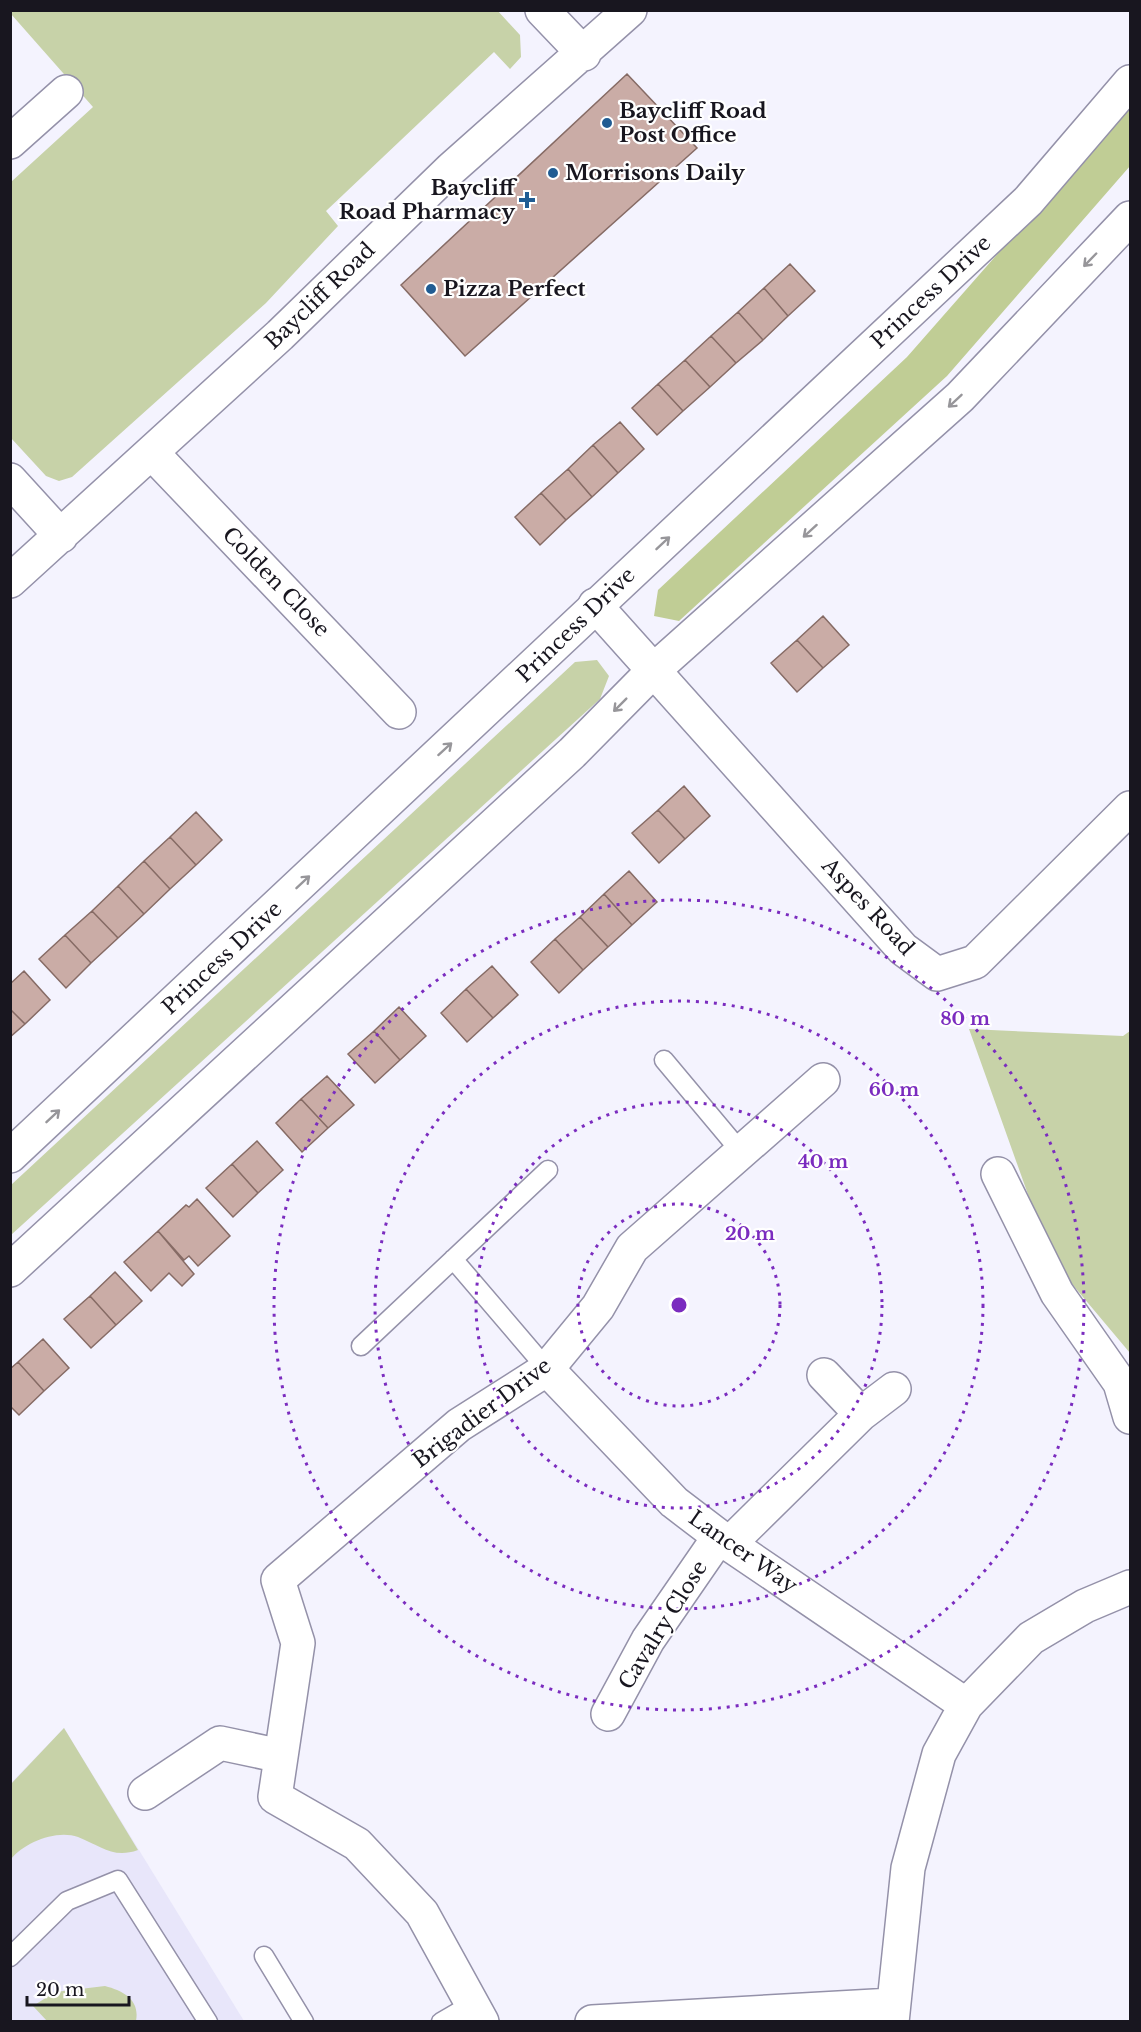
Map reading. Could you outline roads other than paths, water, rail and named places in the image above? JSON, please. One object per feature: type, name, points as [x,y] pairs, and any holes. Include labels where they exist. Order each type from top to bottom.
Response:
[{"type":"street","points":[[542,10],[584,54]]},
{"type":"street","name":"Baycliff Road","points":[[10,581],[280,335],[451,169],[584,54],[630,10]]},
{"type":"street","name":"Princess Drive","points":[[10,1156],[1028,201],[1131,82]]},
{"type":"street","points":[[10,142],[66,92]]},
{"type":"street","points":[[10,1270],[572,753],[654,670],[960,397],[1131,218]]},
{"type":"street","name":"Colden Close","points":[[152,453],[399,712]]},
{"type":"street","points":[[10,480],[61,536]]},
{"type":"street","points":[[596,605],[654,670]]},
{"type":"street","name":"Aspes Road","points":[[654,670],[903,949],[937,974],[975,962],[1131,808]]},
{"type":"street","name":"Brigadier Drive","points":[[477,2013],[422,1913],[357,1844],[275,1797],[298,1644],[278,1580],[459,1425],[547,1369],[598,1307],[632,1248],[823,1080]]},
{"type":"street","points":[[998,1174],[1057,1293],[1120,1383],[1131,1417]]},
{"type":"street","name":"Lancer Way","points":[[547,1369],[674,1502],[724,1540],[966,1705]]},
{"type":"street","points":[[824,1375],[861,1414]]},
{"type":"street","name":"Cavalry Close","points":[[608,1714],[648,1640],[724,1540],[861,1414],[894,1389]]},
{"type":"street","points":[[592,2022],[892,2013],[908,1868],[939,1754],[966,1705],[1031,1638],[1085,1606],[1131,1587]]},
{"type":"street","points":[[145,1793],[220,1743],[281,1756]]},
{"type":"lane","points":[[664,1060],[741,1152]]},
{"type":"lane","points":[[361,1346],[548,1170]]},
{"type":"lane","points":[[453,1259],[547,1369]]},
{"type":"lane","points":[[10,1957],[67,1901],[118,1880],[208,2022]]},
{"type":"lane","points":[[264,1956],[304,2022]]},
{"type":"lane","points":[[441,2022],[477,2013]]},
{"type":"place","name":"Baycliff Road Post Office","points":[[607,123]]},
{"type":"place","name":"Morrisons Daily","points":[[553,173]]},
{"type":"place","name":"Baycliff Road Pharmacy","points":[[527,200]]},
{"type":"place","name":"Pizza Perfect","points":[[431,289]]}]
